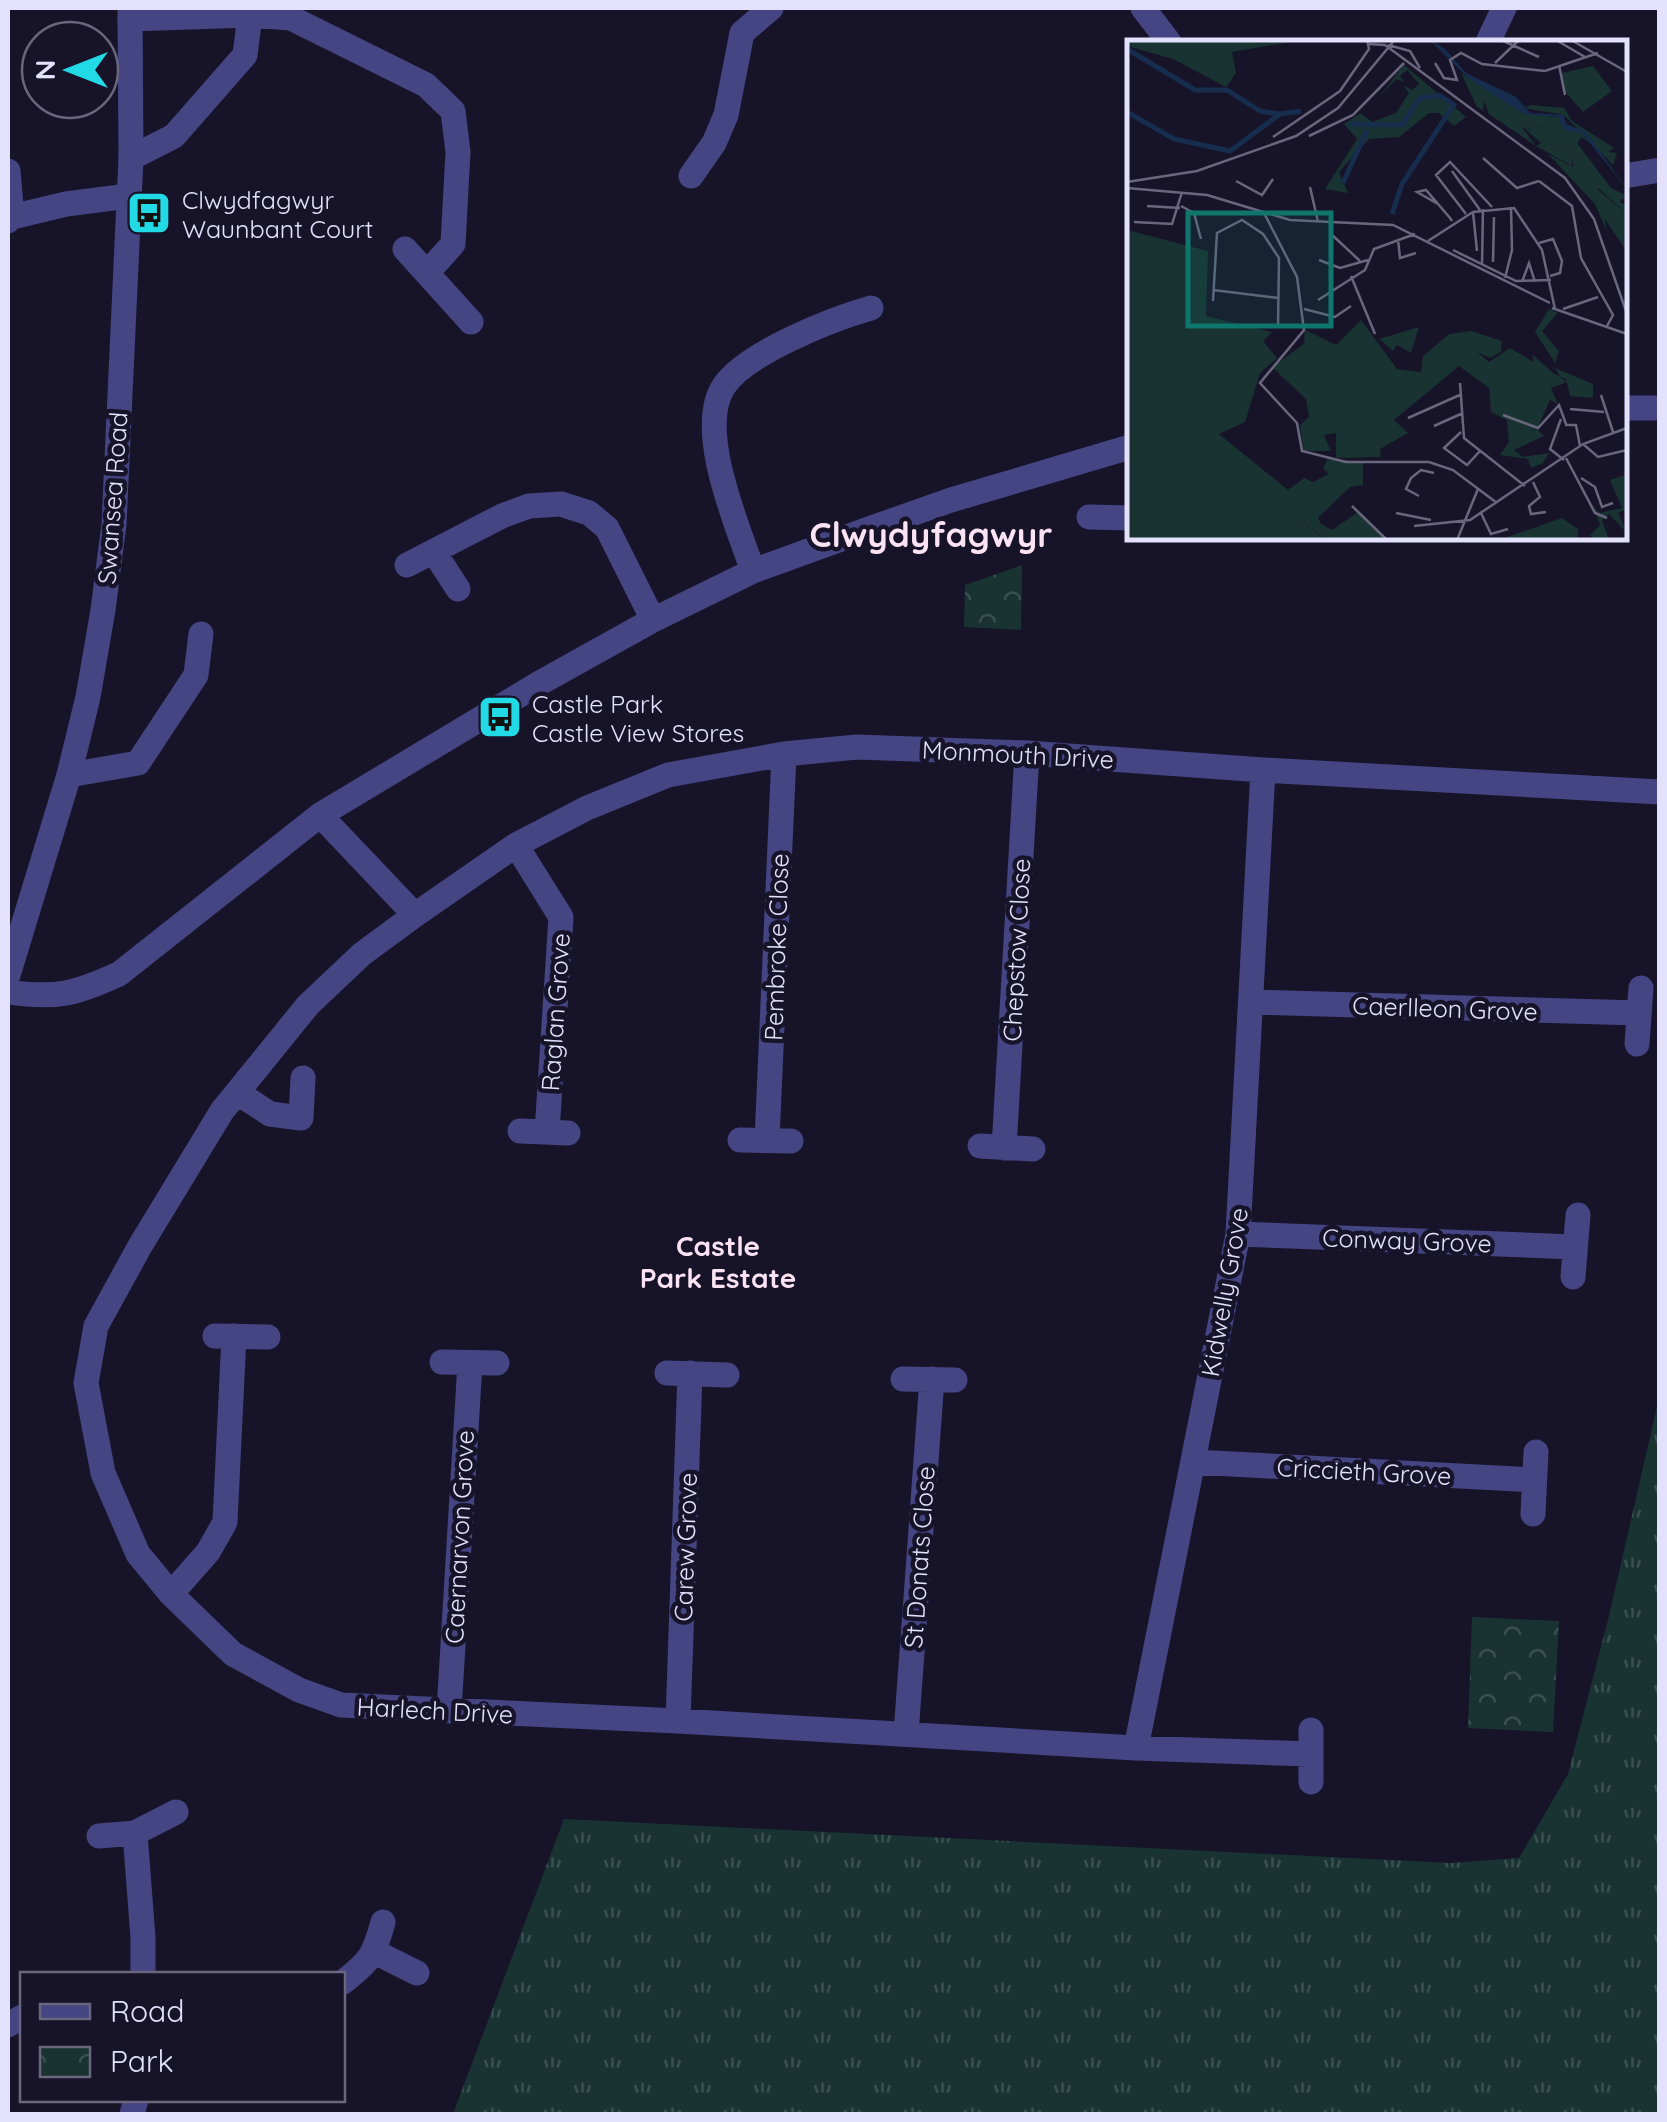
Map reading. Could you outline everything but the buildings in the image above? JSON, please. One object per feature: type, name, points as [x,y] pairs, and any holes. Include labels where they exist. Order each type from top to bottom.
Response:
[{"type":"street","points":[[691,176],[714,143],[726,115],[742,33],[771,8]]},
{"type":"street","points":[[1143,8],[1167,40]]},
{"type":"street","points":[[1489,40],[1504,8]]},
{"type":"street","points":[[130,13],[295,13],[426,85],[453,111],[458,152],[453,244],[427,274]]},
{"type":"street","name":"Swansea Road","points":[[8,975],[69,775],[88,697],[114,524],[131,158],[130,13]]},
{"type":"street","points":[[131,158],[174,136],[245,55],[250,14]]},
{"type":"street","points":[[8,170],[10,219],[66,204],[128,196]]},
{"type":"street","points":[[1627,176],[1660,170]]},
{"type":"street","points":[[405,249],[471,322]]},
{"type":"street","points":[[754,571],[724,490],[715,441],[714,424],[722,388],[734,374],[769,350],[871,308]]},
{"type":"street","points":[[1627,408],[1660,408]]},
{"type":"street","points":[[8,992],[40,997],[82,991],[119,974],[320,815],[652,620],[754,571],[951,500],[1127,448]]},
{"type":"street","points":[[407,566],[502,516],[529,506],[561,504],[589,513],[607,528],[652,620]]},
{"type":"street","points":[[1089,516],[1127,518]]},
{"type":"street","points":[[434,552],[458,589]]},
{"type":"street","points":[[69,775],[138,763],[196,675],[201,634]]},
{"type":"street","name":"Monmouth Drive","points":[[415,915],[516,846],[588,808],[668,775],[784,754],[857,746],[1660,792]]},
{"type":"street","name":"Chepstow Close","points":[[1027,753],[992,1147],[1033,1149]]},
{"type":"street","name":"Pembroke Close","points":[[740,1140],[779,1140],[784,754]]},
{"type":"street","name":"Kidwelly Grove","points":[[1136,1748],[1238,1234],[1263,770]]},
{"type":"street","points":[[320,815],[415,915]]},
{"type":"street","name":"Raglan Grove","points":[[516,846],[561,916],[558,1132],[520,1131]]},
{"type":"street","name":"Harlech Drive","points":[[415,915],[362,954],[308,1005],[238,1093],[212,1128],[140,1246],[96,1326],[86,1383],[103,1473],[138,1554],[171,1594],[233,1654],[298,1690],[341,1705],[1136,1748],[1310,1742],[1311,1782]]},
{"type":"street","name":"Caerlleon Grove","points":[[1252,1002],[1640,1001],[1637,1044]]},
{"type":"street","points":[[238,1093],[270,1114],[301,1118],[303,1078]]},
{"type":"street","points":[[1572,1277],[1578,1215]]},
{"type":"street","name":"Conway Grove","points":[[1238,1234],[1575,1247]]},
{"type":"street","points":[[171,1594],[208,1552],[225,1522],[225,1336],[268,1337]]},
{"type":"street","points":[[442,1362],[497,1363]]},
{"type":"street","name":"Caernarvon Grove","points":[[449,1711],[470,1363]]},
{"type":"street","name":"Carew Grove","points":[[678,1721],[679,1373],[728,1374]]},
{"type":"street","name":"St Donats Close","points":[[904,1379],[944,1380],[906,1734]]},
{"type":"street","points":[[1532,1514],[1536,1452]]},
{"type":"street","name":"Criccieth Grove","points":[[1194,1462],[1534,1480]]},
{"type":"street","points":[[99,1836],[136,1833],[176,1812]]},
{"type":"street","points":[[136,1833],[142,1972]]},
{"type":"street","points":[[345,1981],[375,1952],[383,1922]]},
{"type":"street","points":[[375,1952],[417,1972]]},
{"type":"green space","points":[[1022,565],[1021,630],[964,627],[965,585]]},
{"type":"green space","points":[[1659,1398],[1659,2114],[453,2114],[564,1819],[1450,1863],[1519,1858],[1568,1774]]},
{"type":"green space","points":[[1472,1617],[1559,1621],[1553,1732],[1468,1728]]},
{"type":"place","name":"Clwydfagwyr Waunbant Court","points":[[149,213]]},
{"type":"place","name":"Castle Park Castle View Stores","points":[[500,717]]},
{"type":"district","name":"Clwydyfagwyr","points":[[931,534]]},
{"type":"district","name":"Castle Park Estate","points":[[718,1261]]}]
